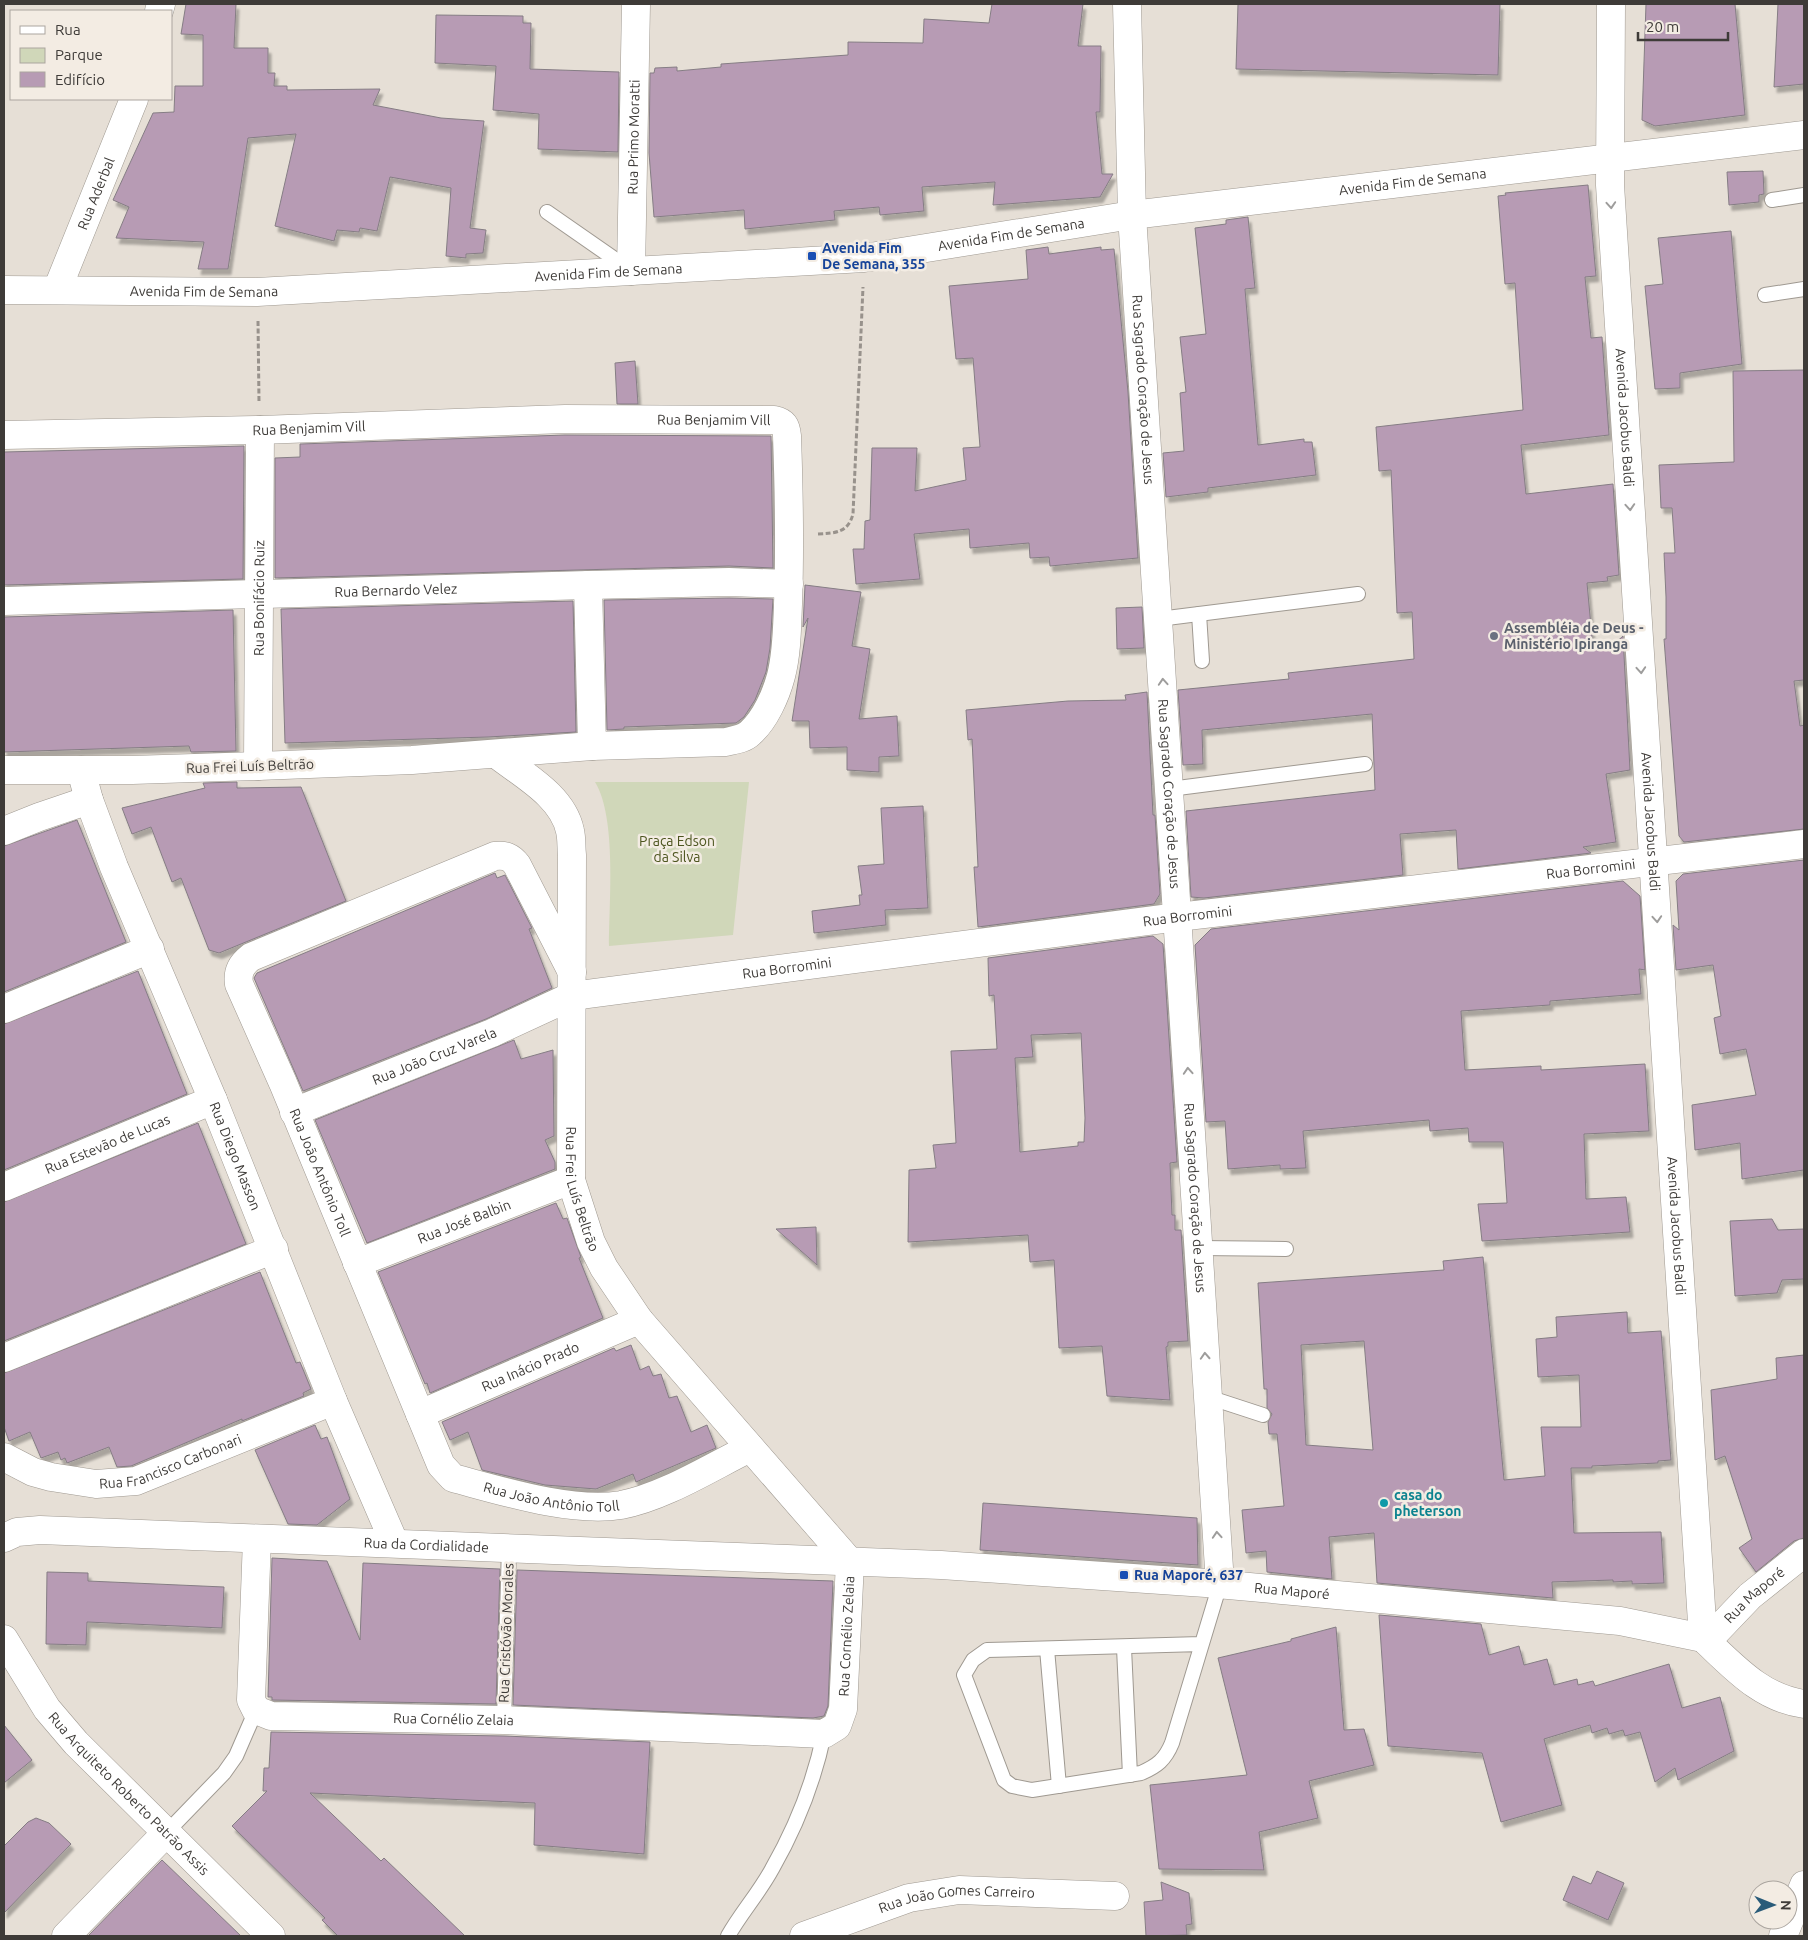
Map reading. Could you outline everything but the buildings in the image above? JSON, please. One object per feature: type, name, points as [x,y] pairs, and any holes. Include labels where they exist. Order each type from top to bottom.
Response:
[{"type":"street","name":"Rua Primo Moratti","points":[[631,271],[636,4]]},
{"type":"street","name":"Rua Sagrado Coração de Jesus","points":[[1127,4],[1132,215],[1220,1584]]},
{"type":"street","name":"Avenida Jacobus Baldi","points":[[1611,4],[1609,157],[1653,863],[1705,1639]]},
{"type":"street","name":"Rua Aderbal","points":[[57,290],[134,100]]},
{"type":"street","name":"Avenida Fim de Semana","points":[[4,290],[257,292],[864,258],[1132,215],[1804,135]]},
{"type":"street","name":"Rua Benjamim Vill","points":[[4,435],[260,430],[565,419],[774,420],[781,422],[786,427],[787,436],[790,536],[789,584],[786,646],[781,676],[772,700],[750,734],[742,739],[726,742],[592,746]]},
{"type":"street","name":"Rua Bonifácio Ruiz","points":[[258,766],[260,430]]},
{"type":"street","name":"Rua Bernardo Velez","points":[[4,601],[588,585],[730,582],[789,584]]},
{"type":"street","points":[[588,585],[592,746]]},
{"type":"street","name":"Rua Frei Luís Beltrão","points":[[4,770],[132,770],[258,766],[496,754],[592,746]]},
{"type":"street","name":"Rua Frei Luís Beltrão","points":[[496,754],[539,787],[559,806],[570,830],[572,855],[571,1180],[591,1242],[604,1268],[639,1320],[850,1562]]},
{"type":"street","name":"Rua Diego Masson","points":[[81,770],[89,800],[114,867],[213,1100],[333,1401],[394,1542]]},
{"type":"street","points":[[4,832],[47,814],[89,800]]},
{"type":"street","name":"Rua Borromini","points":[[572,984],[1178,917],[1804,844]]},
{"type":"street","name":"Rua João Antônio Toll","points":[[572,984],[517,865],[511,858],[503,855],[495,856],[445,876],[251,957],[240,969],[239,984],[441,1465],[453,1478],[518,1496],[585,1506],[621,1505],[651,1497],[750,1448]]},
{"type":"street","points":[[4,1009],[150,949]]},
{"type":"street","name":"Rua João Cruz Varela","points":[[294,1112],[492,1033],[572,984]]},
{"type":"street","name":"Rua Estevão de Lucas","points":[[4,1187],[213,1100]]},
{"type":"street","name":"Rua José Balbin","points":[[356,1263],[571,1180]]},
{"type":"street","points":[[4,1358],[274,1249]]},
{"type":"street","name":"Rua Inácio Prado","points":[[420,1414],[639,1320]]},
{"type":"street","name":"Rua Francisco Carbonari","points":[[4,1457],[33,1472],[51,1477],[96,1484],[136,1481],[333,1401]]},
{"type":"street","name":"Rua da Cordialidade","points":[[4,1538],[17,1532],[40,1530],[258,1539],[394,1542],[850,1562]]},
{"type":"street","points":[[256,1710],[251,1700],[258,1539]]},
{"type":"street","name":"Rua Maporé","points":[[850,1562],[941,1565],[1220,1584],[1620,1620],[1705,1639],[1750,1596],[1804,1553]]},
{"type":"street","name":"Rua Cornélio Zelaia","points":[[256,1710],[271,1716],[504,1720],[824,1734],[837,1726],[844,1709],[850,1562]]},
{"type":"street","name":"Rua Arquiteto Roberto Patrão Assis","points":[[4,1639],[47,1709],[76,1743],[271,1936]]},
{"type":"street","points":[[1705,1639],[1759,1688],[1789,1702],[1804,1704]]},
{"type":"street","points":[[66,1936],[166,1833]]},
{"type":"street","points":[[1783,1936],[1804,1885]]},
{"type":"street","name":"Rua João Gomes Carreiro","points":[[804,1936],[910,1898],[960,1890],[1116,1896]]},
{"type":"lane","points":[[1772,200],[1804,195]]},
{"type":"lane","points":[[547,212],[631,271]]},
{"type":"lane","points":[[1765,294],[1804,289]]},
{"type":"lane","points":[[1159,619],[1358,594]]},
{"type":"lane","points":[[1199,614],[1202,661]]},
{"type":"lane","points":[[1170,790],[1365,764]]},
{"type":"lane","points":[[1199,1248],[1286,1249]]},
{"type":"lane","points":[[1208,1397],[1262,1415]]},
{"type":"lane","name":"Rua Cristóvão Morales","points":[[504,1720],[509,1547]]},
{"type":"lane","points":[[1201,1644],[1124,1648],[987,1650],[973,1660],[964,1675],[1004,1780],[1022,1790],[1130,1775],[1155,1767],[1166,1757],[1172,1743],[1220,1584]]},
{"type":"lane","points":[[1124,1648],[1130,1775]]},
{"type":"lane","points":[[1047,1649],[1058,1786]]},
{"type":"lane","points":[[166,1833],[224,1774],[236,1756],[256,1710]]},
{"type":"lane","points":[[728,1936],[772,1870],[791,1833],[818,1766],[824,1734]]},
{"type":"path","points":[[790,536],[835,533],[844,531],[851,523],[853,514],[864,258]]},
{"type":"path","points":[[257,292],[260,430]]},
{"type":"green space","name":"Praça Edson da Silva","points":[[595,782],[749,782],[733,935],[609,946],[609,838],[602,798]]},
{"type":"place","name":"Avenida Fim De Semana, 355","points":[[812,256]]},
{"type":"place","name":"Assembléia de Deus - Ministério Ipiranga","points":[[1494,636]]},
{"type":"place","name":"casa do pheterson","points":[[1384,1503]]},
{"type":"place","name":"Rua Maporé, 637","points":[[1124,1575]]}]
